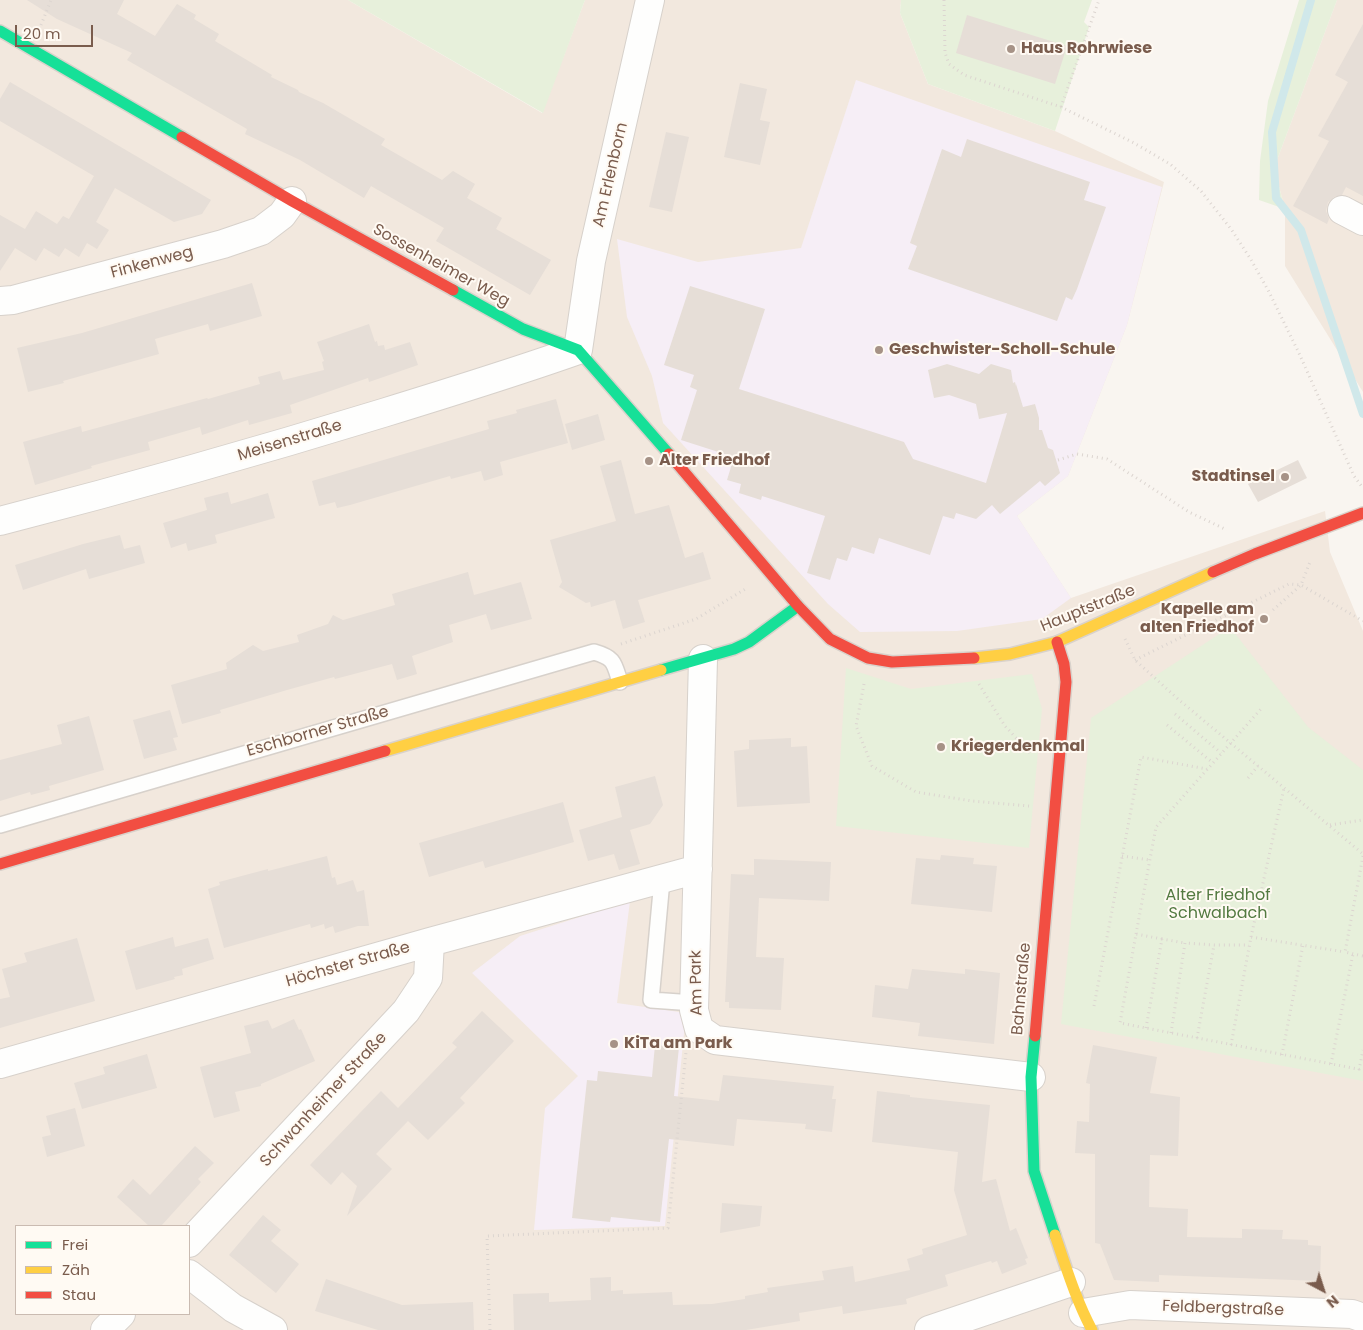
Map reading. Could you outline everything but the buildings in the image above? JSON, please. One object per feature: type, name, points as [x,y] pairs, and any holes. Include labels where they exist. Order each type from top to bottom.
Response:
[{"type":"street","name":"Am Erlenborn","points":[[578,350],[591,260],[650,0]]},
{"type":"street","name":"Sossenheimer Weg","points":[[0,31],[292,201],[522,330],[578,350],[772,573],[798,606]]},
{"type":"street","name":"Finkenweg","points":[[0,301],[13,300],[223,244],[261,231],[282,215],[292,201]]},
{"type":"street","name":"Meisenstraße","points":[[0,521],[112,492],[267,448],[510,374],[578,350]]},
{"type":"street","name":"Hauptstraße","points":[[798,606],[830,639],[868,658],[892,662],[964,659],[1010,654],[1058,642],[1255,554],[1363,513]]},
{"type":"street","points":[[0,864],[734,649],[749,642],[798,606]]},
{"type":"street","name":"Bahnstraße","points":[[1058,642],[1064,664],[1066,682],[1031,1077],[1034,1171],[1071,1282],[1087,1322]]},
{"type":"street","name":"Am Park","points":[[703,659],[697,1016],[716,1040],[1031,1077]]},
{"type":"street","name":"Höchster Straße","points":[[0,1064],[430,942],[698,869]]},
{"type":"street","name":"Schwanheimer Straße","points":[[190,1242],[406,1011],[428,978],[430,942]]},
{"type":"street","points":[[190,1275],[233,1308],[273,1330]]},
{"type":"street","points":[[929,1330],[1071,1282]]},
{"type":"street","name":"Feldbergstraße","points":[[1087,1322],[1130,1305],[1352,1314],[1363,1318]]},
{"type":"street","points":[[105,1330],[119,1315]]},
{"type":"lane","points":[[594,652],[608,656],[614,664],[620,682]]},
{"type":"lane","name":"Eschborner Straße","points":[[0,825],[594,652]]},
{"type":"lane","points":[[662,880],[651,1000],[697,1016]]},
{"type":"path","points":[[944,0],[945,53],[949,64],[964,74],[1062,107],[1134,143],[1170,164],[1201,191],[1231,229],[1254,266],[1298,351],[1354,476],[1363,488]]},
{"type":"path","points":[[1062,107],[1099,0]]},
{"type":"path","points":[[1058,460],[1077,454],[1107,459],[1189,512],[1227,530]]},
{"type":"path","points":[[1273,610],[1301,585],[1323,528]]},
{"type":"path","points":[[594,652],[696,620],[772,573]]},
{"type":"path","points":[[1135,660],[1289,584],[1301,585],[1363,621]]},
{"type":"path","points":[[1115,617],[1135,660],[1363,855],[1345,952]]},
{"type":"path","points":[[868,658],[856,726],[872,766],[916,792],[972,801],[1054,808]]},
{"type":"path","points":[[964,659],[1005,726],[1056,781]]},
{"type":"path","points":[[1260,709],[1156,827],[1120,1023],[1361,1070],[1363,1050]]},
{"type":"path","points":[[1175,714],[1221,753]]},
{"type":"path","points":[[1166,725],[1213,763]]},
{"type":"path","points":[[1094,1006],[1141,758],[1207,769]]},
{"type":"path","points":[[1248,778],[1258,766]]},
{"type":"path","points":[[1231,1045],[1249,944],[1284,788]]},
{"type":"path","points":[[1329,825],[1363,820]]},
{"type":"path","points":[[1122,856],[1150,860]]},
{"type":"path","points":[[1136,934],[1185,943],[1214,945],[1249,944]]},
{"type":"path","points":[[1251,937],[1363,956]]},
{"type":"path","points":[[1146,1028],[1162,939]]},
{"type":"path","points":[[1171,1033],[1185,943]]},
{"type":"path","points":[[1197,1038],[1214,945]]},
{"type":"path","points":[[1282,1055],[1302,945]]},
{"type":"path","points":[[1331,1064],[1353,954]]},
{"type":"path","points":[[490,1330],[487,1236],[668,1228],[687,1040],[697,1016]]},
{"type":"shaded area","points":[[0,0],[348,0],[542,113],[585,0],[901,0],[900,13],[928,84],[1055,131],[1164,182],[1127,325],[1068,476],[1017,516],[1071,598],[1325,511],[1330,552],[1363,631],[1363,1330],[0,1330]]},
{"type":"shaded area","points":[[1337,0],[1363,0],[1363,392],[1285,266],[1285,209],[1274,168]]},
{"type":"shaded area","name":"Geschwister-Scholl-Schule","points":[[856,80],[1162,187],[1127,325],[1068,476],[1017,516],[1071,598],[1042,619],[957,631],[860,632],[828,604],[663,423],[652,376],[627,317],[617,239],[698,262],[801,248]]},
{"type":"shaded area","name":"KiTa am Park","points":[[630,901],[617,1003],[686,1013],[665,1226],[534,1230],[545,1108],[578,1076],[472,973],[520,936]]},
{"type":"green space","points":[[348,0],[585,0],[543,113]]},
{"type":"green space","points":[[901,0],[1092,0],[1084,22],[1089,27],[1055,131],[928,84],[900,13]]},
{"type":"green space","points":[[1299,0],[1337,0],[1274,168],[1285,209],[1259,200],[1260,161],[1268,101]]},
{"type":"green space","name":"Alter Friedhof Schwalbach","points":[[1230,627],[1308,727],[1363,770],[1363,1081],[1061,1024],[1091,718]]},
{"type":"green space","points":[[846,668],[911,689],[1032,674],[1042,709],[1029,848],[836,826]]},
{"type":"waterway","points":[[1311,0],[1272,132],[1276,198],[1301,230],[1363,414]]},
{"type":"traffic: fast","points":[[0,31],[182,137]]},
{"type":"traffic: fast","points":[[453,290],[523,329],[578,350],[669,454]]},
{"type":"traffic: fast","points":[[661,670],[734,649],[749,642],[798,606]]},
{"type":"traffic: fast","points":[[1035,1036],[1031,1077],[1034,1171],[1055,1235]]},
{"type":"traffic: slow","points":[[974,658],[1010,654],[1057,642],[1213,572]]},
{"type":"traffic: slow","points":[[385,751],[661,670]]},
{"type":"traffic: slow","points":[[1055,1235],[1076,1295],[1092,1330]]},
{"type":"traffic: jam","points":[[182,137],[292,201],[453,290]]},
{"type":"traffic: jam","points":[[669,454],[798,606],[830,639],[868,658],[892,662],[974,658]]},
{"type":"traffic: jam","points":[[1213,572],[1363,513]]},
{"type":"traffic: jam","points":[[1035,1036],[1066,682],[1064,664],[1057,642]]},
{"type":"traffic: jam","points":[[0,864],[385,751]]},
{"type":"place","name":"Haus Rohrwiese","points":[[1011,49]]},
{"type":"place","name":"Geschwister-Scholl-Schule","points":[[879,350]]},
{"type":"place","name":"Alter Friedhof","points":[[649,461]]},
{"type":"place","name":"Stadtinsel","points":[[1285,477]]},
{"type":"place","name":"Kapelle am alten Friedhof","points":[[1264,619]]},
{"type":"place","name":"Kriegerdenkmal","points":[[941,747]]},
{"type":"place","name":"KiTa am Park","points":[[614,1044]]}]
